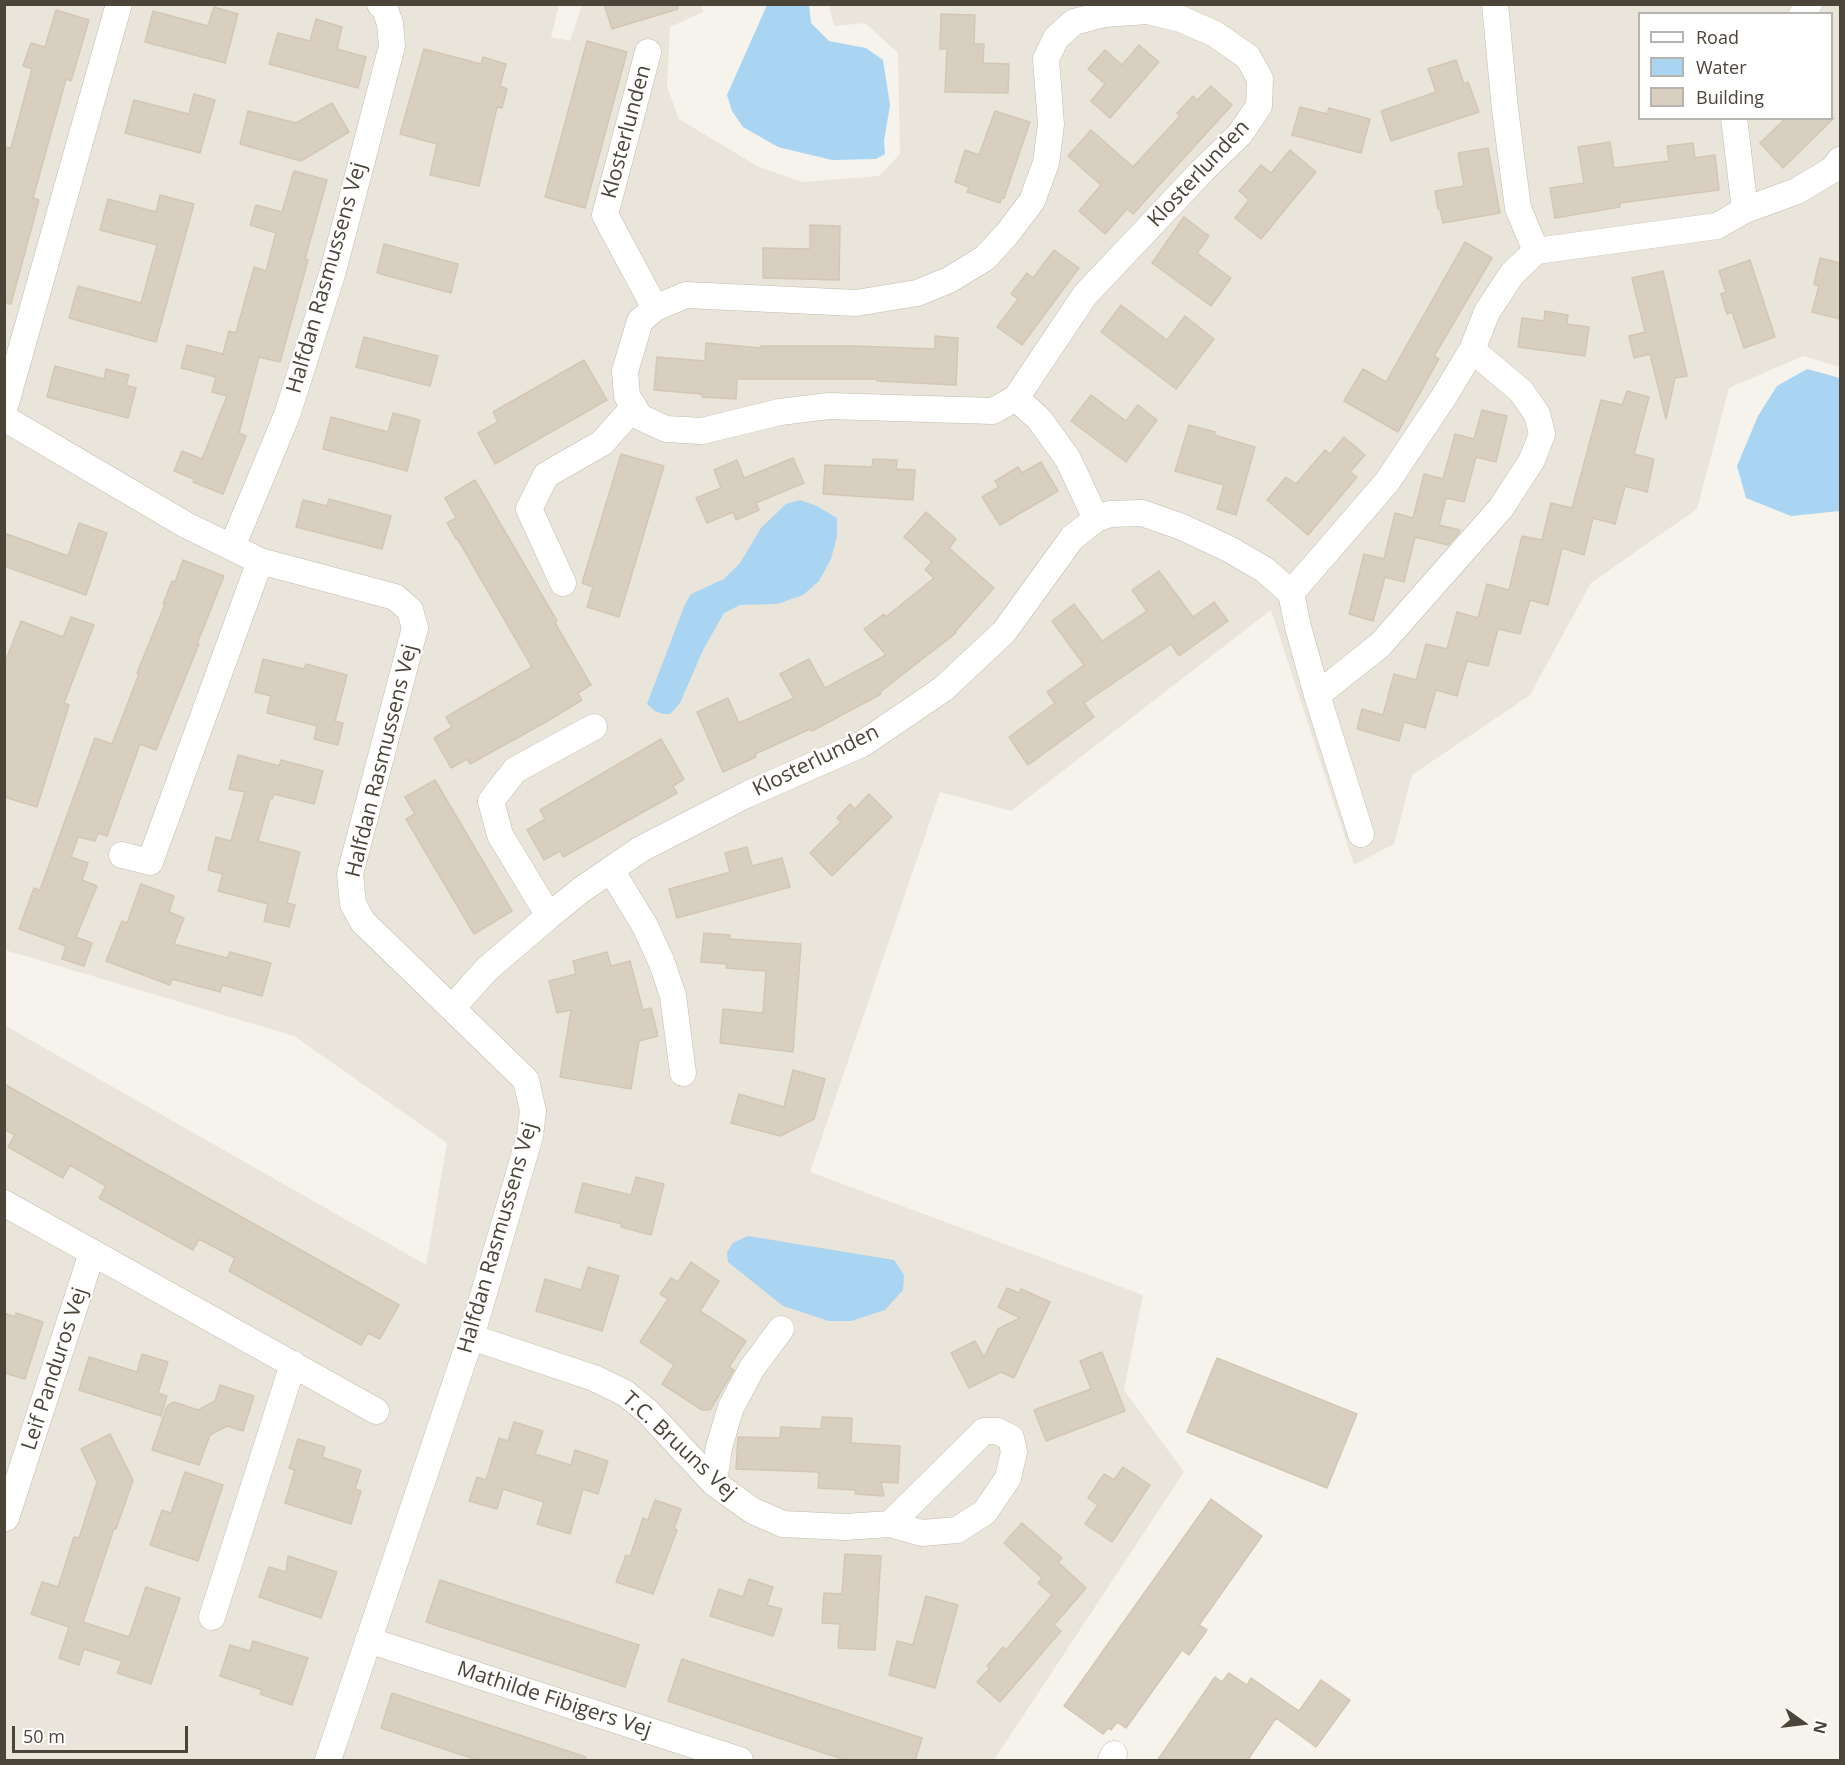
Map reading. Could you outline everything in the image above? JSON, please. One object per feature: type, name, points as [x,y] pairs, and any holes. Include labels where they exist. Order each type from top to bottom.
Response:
[{"type":"street","points":[[4,410],[119,4]]},
{"type":"street","name":"Halfdan Rasmussens Vej","points":[[232,547],[287,415],[333,271],[392,46],[390,24],[384,7],[380,4]]},
{"type":"street","points":[[1495,4],[1505,109],[1518,208],[1536,251]]},
{"type":"street","name":"Klosterlunden","points":[[648,52],[605,215],[655,308],[686,296],[856,303],[917,293],[949,280],[985,258],[1032,201],[1046,163],[1051,124],[1046,59],[1056,38],[1074,22],[1104,14],[1148,12],[1181,19],[1215,34],[1248,57],[1260,79],[1259,106],[1240,134],[1202,171],[1085,296],[1016,398]]},
{"type":"street","points":[[1734,120],[1745,210]]},
{"type":"street","points":[[1361,834],[1317,695],[1291,593],[1388,482],[1472,350],[1487,312],[1512,274],[1536,251],[1717,226],[1745,210],[1797,191],[1838,169]]},
{"type":"street","points":[[655,308],[640,321],[625,371],[627,396],[640,417],[666,429],[702,431],[780,412],[829,406],[993,411],[1016,398],[1039,419],[1068,459],[1096,519]]},
{"type":"street","points":[[1317,695],[1380,645],[1501,508],[1532,460],[1542,434],[1537,414],[1521,392],[1472,350]]},
{"type":"street","points":[[563,583],[529,509],[546,476],[602,443],[634,407]]},
{"type":"street","name":"Halfdan Rasmussens Vej","points":[[4,418],[186,525],[260,561],[395,597],[410,610],[415,627],[350,874],[353,904],[363,922],[526,1080],[533,1111],[530,1136],[471,1337],[328,1761]]},
{"type":"street","name":"Klosterlunden","points":[[452,1008],[487,969],[549,916],[581,890],[641,849],[748,794],[862,744],[943,689],[1004,632],[1072,538],[1096,519],[1110,514],[1142,513],[1182,527],[1229,549],[1265,570],[1291,593]]},
{"type":"street","points":[[122,855],[150,862],[260,561]]},
{"type":"street","points":[[549,916],[500,835],[491,801],[515,770],[594,727]]},
{"type":"street","points":[[611,870],[645,926],[662,963],[673,996],[682,1073]]},
{"type":"street","points":[[4,1203],[376,1411]]},
{"type":"street","name":"Leif Panduros Vej","points":[[6,1518],[92,1253]]},
{"type":"street","points":[[714,1483],[719,1447],[731,1407],[752,1368],[781,1329]]},
{"type":"street","name":"T.C. Bruuns Vej","points":[[471,1337],[594,1378],[625,1393],[647,1411],[714,1483],[753,1511],[783,1524],[845,1527],[890,1524],[922,1533],[957,1530],[985,1512],[1008,1479],[1014,1452],[1011,1438],[998,1431],[984,1431],[890,1524]]},
{"type":"street","points":[[212,1617],[293,1364]]},
{"type":"street","name":"Mathilde Fibigers Vej","points":[[368,1640],[740,1761]]},
{"type":"shaded area","points":[[5,5],[559,5],[551,37],[570,41],[582,5],[701,5],[703,12],[670,27],[667,87],[679,119],[757,166],[802,182],[879,176],[900,154],[898,53],[865,23],[834,26],[829,5],[1840,5],[1840,367],[1803,356],[1729,388],[1697,509],[1591,583],[1530,695],[1412,775],[1394,844],[1354,865],[1271,610],[1011,811],[940,792],[810,1172],[1143,1295],[1124,1390],[1184,1472],[994,1760],[5,1760],[4,1025],[426,1265],[447,1143],[294,1036],[5,950]]},
{"type":"water","points":[[767,5],[809,5],[811,23],[829,41],[866,48],[883,60],[890,105],[884,141],[885,154],[876,159],[832,160],[778,147],[743,127],[732,111],[727,95]]},
{"type":"water","points":[[1807,369],[1840,378],[1840,511],[1791,516],[1746,498],[1737,466],[1758,416],[1777,386]]},
{"type":"water","points":[[800,500],[817,506],[837,518],[837,536],[831,559],[819,581],[803,595],[777,604],[740,605],[724,613],[703,650],[680,703],[670,714],[655,711],[647,704],[685,604],[691,594],[724,579],[740,563],[761,528],[786,504]]},
{"type":"water","points":[[748,1236],[894,1260],[904,1275],[903,1290],[885,1310],[851,1321],[829,1321],[783,1306],[728,1262],[727,1252],[733,1243]]},
{"type":"building","points":[[604,4],[677,4],[678,9],[612,29]]},
{"type":"building","points":[[214,7],[238,14],[225,63],[145,42],[153,11],[208,26]]},
{"type":"building","points":[[56,10],[89,20],[71,81],[66,79],[33,198],[39,200],[11,304],[4,303],[4,147],[11,148],[32,69],[23,66],[31,43],[45,47]]},
{"type":"building","points":[[941,14],[975,15],[974,44],[984,44],[983,63],[1009,64],[1008,93],[945,92],[947,49],[940,49]]},
{"type":"building","points":[[316,19],[342,27],[337,49],[366,57],[358,88],[269,64],[278,33],[310,41]]},
{"type":"building","points":[[587,41],[627,52],[585,208],[545,197]]},
{"type":"building","points":[[1139,45],[1159,62],[1110,118],[1091,101],[1105,84],[1088,69],[1105,50],[1122,65]]},
{"type":"building","points":[[424,49],[481,64],[483,57],[506,64],[500,86],[507,89],[502,108],[497,107],[479,186],[430,175],[437,144],[400,134]]},
{"type":"building","points":[[1456,60],[1464,84],[1468,82],[1479,112],[1391,141],[1381,111],[1436,92],[1428,69]]},
{"type":"building","points":[[1211,86],[1232,105],[1133,214],[1127,209],[1105,234],[1079,211],[1101,185],[1068,156],[1091,130],[1133,167],[1180,116],[1177,113],[1193,96],[1197,100]]},
{"type":"building","points":[[194,94],[215,100],[200,153],[125,133],[134,100],[189,114]]},
{"type":"building","points":[[332,103],[349,132],[301,161],[240,144],[248,111],[296,123]]},
{"type":"building","points":[[1300,107],[1327,114],[1329,108],[1370,119],[1361,153],[1292,135]]},
{"type":"building","points":[[995,111],[1030,122],[1004,198],[1000,203],[967,192],[969,187],[955,182],[965,150],[979,155]]},
{"type":"building","points":[[1784,120],[1832,120],[1783,168],[1760,143]]},
{"type":"building","points":[[1610,142],[1614,168],[1669,161],[1667,146],[1693,143],[1695,158],[1715,155],[1719,190],[1620,203],[1620,207],[1555,218],[1550,188],[1584,183],[1578,147]]},
{"type":"building","points":[[1488,148],[1500,213],[1443,223],[1435,191],[1464,186],[1458,153]]},
{"type":"building","points":[[1290,150],[1316,172],[1261,239],[1235,218],[1249,200],[1239,191],[1261,165],[1271,173]]},
{"type":"building","points":[[294,171],[327,180],[280,362],[259,357],[239,433],[246,436],[223,494],[193,482],[194,479],[174,471],[182,451],[202,459],[227,396],[212,392],[216,377],[181,368],[187,345],[223,354],[229,331],[236,333],[254,267],[266,271],[276,233],[250,225],[256,205],[282,212]]},
{"type":"building","points":[[160,195],[194,204],[156,342],[69,318],[78,286],[141,303],[157,245],[100,230],[108,199],[156,212]]},
{"type":"building","points":[[1184,217],[1209,236],[1197,253],[1231,278],[1211,306],[1152,263]]},
{"type":"building","points":[[810,225],[840,226],[839,280],[763,278],[763,248],[810,249]]},
{"type":"building","points":[[1465,242],[1492,258],[1434,356],[1439,359],[1398,432],[1344,401],[1363,369],[1386,382]]},
{"type":"building","points":[[384,244],[458,264],[451,293],[377,273]]},
{"type":"building","points":[[1054,250],[1079,268],[1022,345],[997,327],[1018,299],[1011,294],[1027,273],[1033,278]]},
{"type":"building","points":[[1820,258],[1840,263],[1840,319],[1812,312],[1819,286],[1814,284]]},
{"type":"building","points":[[1750,260],[1775,337],[1744,348],[1732,312],[1727,314],[1721,294],[1726,292],[1719,271]]},
{"type":"building","points":[[1663,271],[1687,376],[1675,378],[1666,419],[1650,354],[1634,358],[1629,336],[1645,332],[1632,278]]},
{"type":"building","points":[[1121,305],[1167,340],[1185,316],[1214,339],[1176,389],[1101,332]]},
{"type":"building","points":[[1545,311],[1568,315],[1567,324],[1589,327],[1585,356],[1518,347],[1522,318],[1544,321]]},
{"type":"building","points":[[935,336],[958,338],[956,385],[877,381],[877,379],[737,379],[736,399],[654,390],[657,357],[705,361],[706,343],[761,348],[761,346],[855,346],[935,349]]},
{"type":"building","points":[[364,337],[438,356],[430,386],[356,367]]},
{"type":"building","points":[[584,360],[607,400],[495,464],[478,433],[498,422],[493,412]]},
{"type":"building","points":[[55,366],[104,379],[106,369],[129,375],[126,385],[136,388],[128,418],[47,397]]},
{"type":"building","points":[[1627,391],[1649,397],[1634,454],[1654,459],[1647,492],[1625,486],[1615,524],[1593,518],[1584,555],[1562,548],[1548,605],[1530,600],[1520,634],[1498,629],[1488,666],[1467,661],[1457,696],[1436,690],[1425,728],[1404,722],[1399,741],[1357,729],[1362,709],[1383,715],[1394,674],[1416,680],[1426,644],[1447,649],[1457,612],[1478,618],[1487,584],[1509,590],[1522,536],[1542,540],[1551,503],[1572,508],[1601,400],[1622,405]]},
{"type":"building","points":[[1091,395],[1126,421],[1138,405],[1157,420],[1126,462],[1071,421]]},
{"type":"building","points":[[1482,410],[1507,416],[1496,462],[1476,457],[1464,502],[1446,498],[1439,525],[1460,530],[1459,533],[1448,545],[1415,537],[1404,582],[1385,577],[1373,621],[1349,614],[1364,554],[1384,559],[1395,513],[1413,518],[1424,474],[1443,479],[1455,434],[1474,439]]},
{"type":"building","points":[[393,413],[420,420],[407,471],[323,449],[331,417],[388,432]]},
{"type":"building","points":[[1189,425],[1255,447],[1236,515],[1217,509],[1224,485],[1175,471]]},
{"type":"building","points":[[1344,437],[1365,455],[1350,472],[1357,477],[1308,535],[1267,500],[1286,477],[1296,484],[1325,450],[1330,454]]},
{"type":"building","points":[[621,454],[664,466],[619,617],[587,607],[593,587],[582,583]]},
{"type":"building","points":[[793,458],[804,483],[756,503],[759,510],[736,520],[733,512],[707,523],[696,498],[721,488],[714,470],[737,460],[744,478]]},
{"type":"building","points":[[873,459],[897,460],[896,469],[915,470],[913,500],[823,494],[825,465],[872,467]]},
{"type":"building","points":[[1041,462],[1058,491],[1000,525],[982,497],[999,487],[995,481],[1018,467],[1022,473]]},
{"type":"building","points":[[475,480],[557,621],[555,623],[591,685],[578,693],[582,700],[544,723],[470,764],[467,759],[451,768],[434,738],[452,727],[446,717],[532,667],[447,523],[456,518],[445,498]]},
{"type":"building","points":[[329,499],[391,516],[382,549],[296,527],[303,500],[327,506]]},
{"type":"building","points":[[926,512],[956,539],[949,548],[994,588],[956,633],[880,692],[881,694],[812,731],[810,729],[755,754],[756,757],[723,772],[697,712],[728,698],[739,723],[794,698],[780,674],[809,659],[825,688],[886,655],[864,629],[884,614],[886,617],[934,578],[925,570],[932,562],[904,537]]},
{"type":"building","points":[[79,523],[107,533],[86,595],[4,566],[4,533],[68,556]]},
{"type":"building","points":[[183,560],[224,576],[156,750],[140,744],[107,836],[98,833],[95,841],[78,837],[71,857],[88,863],[82,880],[97,886],[76,937],[92,943],[84,966],[62,959],[66,946],[19,929],[34,888],[40,890],[95,738],[112,744],[165,604],[163,604],[172,581],[175,582]]},
{"type":"building","points":[[1159,571],[1193,617],[1214,602],[1228,621],[1179,656],[1171,644],[1084,703],[1094,717],[1028,765],[1009,737],[1055,703],[1047,692],[1084,665],[1052,621],[1074,604],[1102,641],[1147,611],[1132,590]]},
{"type":"building","points":[[71,617],[94,625],[64,703],[69,705],[37,807],[4,797],[4,665],[21,621],[63,637]]},
{"type":"building","points":[[263,659],[304,669],[306,664],[347,675],[335,721],[343,723],[338,745],[314,739],[317,726],[267,713],[271,696],[255,692]]},
{"type":"building","points":[[661,739],[684,779],[673,786],[677,793],[563,857],[560,851],[544,860],[527,830],[545,819],[540,810]]},
{"type":"building","points":[[238,755],[279,766],[281,760],[323,771],[314,804],[274,794],[270,799],[258,841],[300,852],[287,903],[295,905],[289,927],[264,921],[268,904],[218,891],[223,874],[208,870],[216,837],[231,841],[245,792],[229,789]]},
{"type":"building","points":[[435,780],[512,911],[474,934],[406,819],[415,814],[405,797]]},
{"type":"building","points":[[869,794],[892,817],[832,876],[810,853],[841,822],[837,818],[850,804],[855,809]]},
{"type":"building","points":[[747,847],[752,866],[782,858],[790,887],[677,918],[669,889],[730,872],[725,853]]},
{"type":"building","points":[[141,884],[174,896],[169,912],[184,918],[174,944],[227,958],[230,952],[271,963],[262,996],[222,985],[220,992],[172,979],[170,985],[106,961],[122,921],[127,923]]},
{"type":"building","points":[[704,933],[730,935],[730,939],[801,944],[793,1052],[720,1043],[723,1009],[763,1013],[766,971],[726,968],[727,964],[701,962]]},
{"type":"building","points":[[607,952],[611,966],[630,961],[643,1010],[651,1008],[658,1036],[639,1041],[631,1089],[560,1077],[571,1010],[557,1013],[549,981],[576,974],[573,961]]},
{"type":"building","points":[[793,1070],[825,1079],[814,1119],[780,1136],[731,1123],[739,1094],[784,1107]]},
{"type":"building","points":[[4,1084],[399,1305],[380,1339],[368,1333],[361,1345],[229,1271],[235,1258],[199,1239],[193,1250],[99,1198],[106,1186],[70,1165],[63,1178],[8,1147],[15,1135],[4,1129]]},
{"type":"building","points":[[636,1177],[664,1184],[651,1235],[621,1227],[622,1224],[575,1212],[583,1183],[631,1195]]},
{"type":"building","points":[[691,1262],[719,1281],[700,1311],[746,1341],[729,1367],[734,1370],[710,1410],[702,1410],[662,1384],[674,1365],[640,1342],[668,1299],[660,1294],[671,1278],[678,1282]]},
{"type":"building","points":[[588,1267],[619,1276],[602,1331],[536,1311],[545,1279],[581,1290]]},
{"type":"building","points":[[1007,1288],[1019,1293],[1021,1289],[1050,1302],[1014,1378],[1001,1372],[969,1388],[951,1353],[975,1341],[984,1357],[998,1329],[1020,1318],[998,1307]]},
{"type":"building","points":[[4,1313],[16,1317],[16,1313],[43,1322],[25,1379],[4,1373]]},
{"type":"building","points":[[1102,1352],[1125,1411],[1046,1441],[1034,1410],[1091,1389],[1080,1361]]},
{"type":"building","points":[[142,1354],[168,1362],[158,1393],[167,1396],[161,1416],[79,1390],[89,1357],[137,1372]]},
{"type":"building","points":[[1217,1358],[1357,1414],[1327,1488],[1187,1432]]},
{"type":"building","points":[[220,1385],[254,1396],[243,1431],[227,1426],[210,1435],[199,1465],[152,1450],[167,1406],[174,1402],[198,1410],[215,1401]]},
{"type":"building","points":[[822,1417],[852,1418],[851,1443],[900,1446],[898,1483],[881,1482],[884,1496],[855,1494],[856,1490],[818,1488],[819,1472],[736,1469],[738,1437],[780,1438],[781,1427],[821,1429]]},
{"type":"building","points":[[514,1422],[543,1431],[535,1454],[571,1465],[575,1450],[608,1461],[598,1494],[583,1489],[570,1534],[537,1524],[544,1502],[503,1489],[497,1509],[469,1501],[477,1477],[486,1480],[499,1438],[508,1441]]},
{"type":"building","points":[[110,1434],[133,1480],[116,1529],[114,1528],[83,1622],[129,1637],[146,1587],[180,1598],[151,1684],[117,1673],[122,1661],[84,1649],[79,1665],[59,1658],[69,1627],[31,1614],[42,1582],[58,1587],[74,1537],[79,1538],[97,1482],[81,1449]]},
{"type":"building","points":[[298,1439],[325,1447],[322,1457],[361,1470],[355,1489],[361,1491],[351,1524],[285,1503],[295,1470],[289,1468]]},
{"type":"building","points":[[1123,1467],[1150,1485],[1112,1542],[1085,1524],[1098,1505],[1088,1498],[1104,1474],[1114,1480]]},
{"type":"building","points":[[185,1472],[223,1485],[198,1561],[150,1545],[162,1510],[171,1513]]},
{"type":"building","points":[[1211,1499],[1262,1536],[1199,1625],[1207,1630],[1189,1655],[1182,1650],[1126,1728],[1117,1722],[1111,1730],[1108,1728],[1103,1734],[1064,1706]]},
{"type":"building","points":[[655,1500],[681,1509],[674,1529],[677,1530],[653,1594],[616,1582],[626,1555],[630,1557],[643,1518],[648,1520]]},
{"type":"building","points":[[1022,1523],[1062,1558],[1058,1562],[1086,1588],[1054,1625],[1061,1631],[1000,1702],[977,1682],[990,1668],[987,1666],[1003,1647],[1006,1650],[1052,1595],[1038,1583],[1042,1578],[1004,1543]]},
{"type":"building","points":[[845,1554],[881,1556],[875,1650],[838,1648],[840,1624],[822,1623],[824,1593],[842,1594]]},
{"type":"building","points":[[288,1556],[337,1572],[321,1618],[259,1597],[269,1567],[286,1572]]},
{"type":"building","points":[[749,1579],[773,1587],[767,1605],[782,1609],[773,1636],[710,1616],[719,1589],[743,1597]]},
{"type":"building","points":[[440,1580],[639,1645],[625,1687],[426,1622]]},
{"type":"building","points":[[926,1596],[958,1605],[935,1688],[889,1675],[897,1641],[913,1645]]},
{"type":"building","points":[[253,1641],[308,1658],[292,1705],[260,1694],[262,1690],[220,1676],[230,1645],[250,1651]]},
{"type":"building","points":[[682,1659],[922,1738],[915,1761],[848,1761],[668,1701]]},
{"type":"building","points":[[1229,1673],[1247,1685],[1251,1678],[1299,1711],[1321,1680],[1350,1700],[1316,1747],[1276,1718],[1247,1761],[1157,1761],[1215,1677],[1222,1682]]},
{"type":"building","points":[[392,1693],[586,1757],[585,1761],[480,1761],[381,1728]]}]
